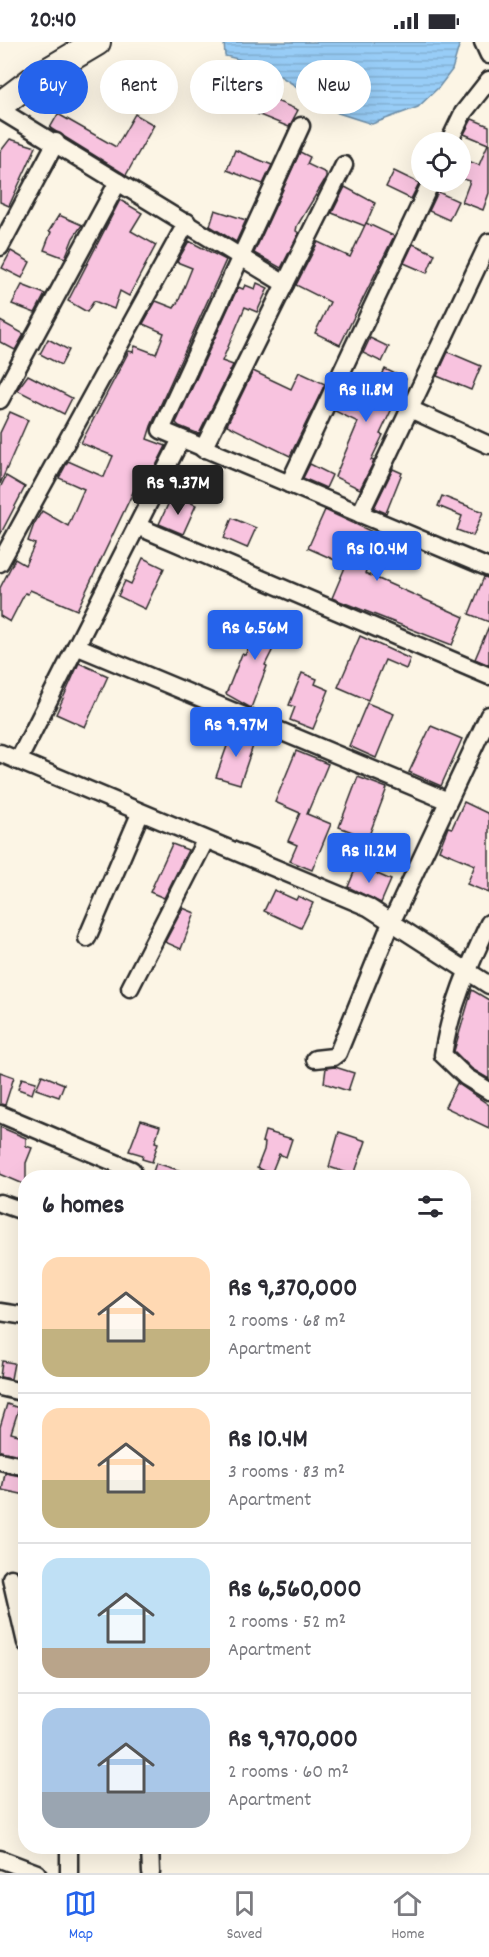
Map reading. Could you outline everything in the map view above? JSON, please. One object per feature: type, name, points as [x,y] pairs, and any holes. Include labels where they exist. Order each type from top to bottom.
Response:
[{"type":"main road","points":[[0,105],[33,81],[98,42]]},
{"type":"street","points":[[483,42],[489,55]]},
{"type":"street","points":[[454,132],[463,113],[489,80]]},
{"type":"street","points":[[0,110],[56,142],[285,284]]},
{"type":"street","points":[[301,126],[161,430],[489,568]]},
{"type":"street","points":[[0,247],[56,142]]},
{"type":"street","points":[[203,449],[344,165]]},
{"type":"street","points":[[0,400],[118,182]]},
{"type":"street","points":[[289,484],[426,192]]},
{"type":"street","points":[[0,563],[187,222]]},
{"type":"street","points":[[360,514],[489,242]]},
{"type":"street","points":[[410,409],[489,445]]},
{"type":"street","points":[[18,761],[181,439]]},
{"type":"street","points":[[137,526],[489,676]]},
{"type":"street","points":[[76,646],[448,801]]},
{"type":"street","points":[[315,1059],[333,1057],[338,1053],[391,923],[489,715]]},
{"type":"street","points":[[0,753],[140,814],[368,907],[489,985]]},
{"type":"street","points":[[87,938],[140,814]]},
{"type":"street","points":[[130,988],[205,841]]},
{"type":"street","points":[[489,924],[466,971],[447,1028],[443,1055],[466,1077],[489,1091]]},
{"type":"street","points":[[0,1114],[132,1170]]},
{"type":"street","points":[[0,1203],[18,1209]]},
{"type":"street","points":[[0,1311],[18,1314]]},
{"type":"street","points":[[0,1387],[18,1391]]},
{"type":"street","points":[[0,1461],[18,1465]]},
{"type":"street","points":[[12,1578],[18,1606]]},
{"type":"street","points":[[69,1854],[69,1873]]},
{"type":"street","points":[[150,1854],[151,1873]]},
{"type":"street","points":[[0,1859],[37,1873]]},
{"type":"water","points":[[224,42],[457,42],[459,46],[452,70],[439,87],[418,107],[372,124],[341,114],[371,114],[371,60],[296,60],[296,86],[284,78],[284,60],[242,60],[225,56]]},
{"type":"building","points":[[284,104],[296,109],[289,127],[257,114],[284,114]]},
{"type":"building","points":[[58,114],[116,147],[135,114],[154,125],[126,175],[50,128]]},
{"type":"building","points":[[472,119],[489,126],[489,193],[483,210],[462,202],[466,192],[471,192],[471,162],[479,165],[488,144],[471,137],[471,132],[465,132]]},
{"type":"building","points":[[10,139],[36,147],[9,206],[0,202],[0,152]]},
{"type":"building","points":[[235,150],[272,165],[263,184],[227,170]]},
{"type":"building","points":[[300,152],[310,157],[307,164],[326,173],[326,178],[297,226],[296,231],[299,233],[281,268],[254,253]]},
{"type":"building","points":[[394,171],[411,179],[411,192],[414,192],[411,199],[386,187]]},
{"type":"building","points":[[345,187],[375,203],[365,226],[332,213]]},
{"type":"building","points":[[438,192],[458,201],[449,220],[429,211]]},
{"type":"building","points":[[120,200],[142,213],[131,231],[156,245],[129,296],[120,291],[114,309],[94,301],[87,312],[68,301]]},
{"type":"building","points":[[215,210],[246,220],[236,242],[210,226]]},
{"type":"building","points":[[59,215],[82,225],[73,238],[65,258],[44,250],[51,232],[49,231]]},
{"type":"building","points":[[366,223],[394,236],[340,345],[315,333],[330,302],[296,285],[318,242],[350,257]]},
{"type":"building","points":[[189,241],[226,260],[151,426],[147,439],[166,446],[144,489],[136,486],[77,610],[30,590],[28,594],[25,593],[10,622],[0,616],[0,588],[15,559],[25,565],[35,544],[28,541],[42,511],[68,526],[84,489],[59,478],[68,461],[104,477],[113,456],[81,443],[129,351],[133,352],[135,346],[156,354],[164,333],[143,324],[156,301],[174,308],[179,300],[192,268],[177,262]]},
{"type":"building","points":[[413,244],[435,254],[427,273],[404,263]]},
{"type":"building","points":[[11,251],[30,262],[22,278],[2,268]]},
{"type":"building","points":[[257,283],[268,288],[257,312],[245,307],[222,361],[233,365],[199,434],[179,426],[176,423],[238,287],[243,289],[245,285],[255,289]]},
{"type":"building","points":[[22,285],[45,294],[35,313],[12,304]]},
{"type":"building","points":[[0,321],[24,334],[15,350],[0,342]]},
{"type":"building","points":[[370,338],[389,347],[382,362],[363,353]]},
{"type":"building","points":[[48,339],[69,350],[61,365],[40,354]]},
{"type":"building","points":[[448,352],[481,366],[471,390],[437,376]]},
{"type":"building","points":[[385,369],[406,379],[380,434],[383,435],[371,460],[374,461],[360,489],[335,477],[358,422],[335,411],[352,375],[376,387]]},
{"type":"building","points":[[253,371],[291,389],[299,372],[325,384],[290,456],[227,425]]},
{"type":"building","points":[[28,375],[72,398],[64,414],[17,390]]},
{"type":"building","points":[[10,412],[28,420],[0,484],[0,433]]},
{"type":"building","points":[[310,464],[332,475],[326,488],[303,478]]},
{"type":"building","points":[[393,469],[402,473],[386,513],[374,508]]},
{"type":"building","points":[[6,476],[25,487],[0,535],[0,488]]},
{"type":"building","points":[[442,496],[483,512],[473,536],[457,530],[462,516],[438,506]]},
{"type":"building","points":[[170,500],[182,506],[185,500],[196,505],[183,534],[159,524]]},
{"type":"building","points":[[325,510],[381,536],[365,573],[464,617],[452,645],[332,598],[346,565],[308,548]]},
{"type":"building","points":[[232,518],[256,528],[247,548],[224,538]]},
{"type":"building","points":[[143,558],[164,568],[145,609],[118,596],[125,581],[131,584]]},
{"type":"building","points":[[484,577],[489,578],[489,622],[469,614]]},
{"type":"building","points":[[266,613],[286,623],[265,665],[267,666],[251,708],[226,694],[242,654],[245,655]]},
{"type":"building","points":[[489,626],[489,665],[475,659]]},
{"type":"building","points":[[360,636],[410,659],[406,669],[385,660],[368,700],[338,687]]},
{"type":"building","points":[[79,663],[108,676],[85,727],[56,714]]},
{"type":"building","points":[[302,673],[317,679],[315,684],[329,690],[313,729],[290,720],[295,707],[289,705]]},
{"type":"building","points":[[367,703],[394,714],[376,758],[349,746]]},
{"type":"building","points":[[431,726],[462,739],[441,786],[409,772]]},
{"type":"building","points":[[232,732],[255,740],[240,784],[216,777]]},
{"type":"building","points":[[296,751],[328,764],[307,814],[331,824],[312,870],[290,861],[297,845],[288,841],[300,813],[275,802]]},
{"type":"building","points":[[358,777],[387,788],[368,838],[339,827]]},
{"type":"building","points":[[464,802],[489,814],[489,893],[467,884],[475,865],[439,850],[448,827],[452,828]]},
{"type":"building","points":[[172,844],[188,850],[164,898],[150,892]]},
{"type":"building","points":[[357,865],[391,880],[381,903],[348,887]]},
{"type":"building","points":[[274,890],[296,900],[298,896],[313,903],[301,928],[264,911]]},
{"type":"building","points":[[183,908],[195,913],[181,949],[165,942]]},
{"type":"building","points":[[472,990],[489,1000],[489,1079],[472,1069],[454,1051]]},
{"type":"building","points":[[335,1067],[354,1073],[348,1091],[324,1083],[326,1068]]},
{"type":"building","points":[[0,1072],[14,1077],[5,1105],[0,1104]]},
{"type":"building","points":[[42,1075],[64,1084],[59,1097],[36,1089]]},
{"type":"building","points":[[22,1078],[36,1082],[32,1094],[18,1089]]},
{"type":"building","points":[[457,1083],[489,1105],[489,1128],[445,1107]]},
{"type":"building","points":[[141,1120],[160,1126],[152,1162],[142,1159],[143,1155],[129,1151]]},
{"type":"building","points":[[0,1127],[26,1138],[26,1146],[32,1148],[26,1163],[26,1170],[18,1170],[18,1182],[0,1174]]},
{"type":"building","points":[[265,1131],[292,1139],[286,1157],[279,1154],[273,1170],[257,1168],[264,1150],[265,1143],[262,1142]]},
{"type":"building","points":[[339,1132],[366,1141],[356,1170],[338,1170],[329,1167]]},
{"type":"building","points":[[156,1163],[178,1170],[154,1170]]},
{"type":"building","points":[[2,1361],[14,1363],[11,1379],[0,1377]]},
{"type":"building","points":[[7,1404],[18,1408],[11,1433],[18,1435],[18,1454],[0,1451],[0,1427]]},
{"type":"building","points":[[5,1473],[18,1475],[18,1493],[2,1490]]}]
